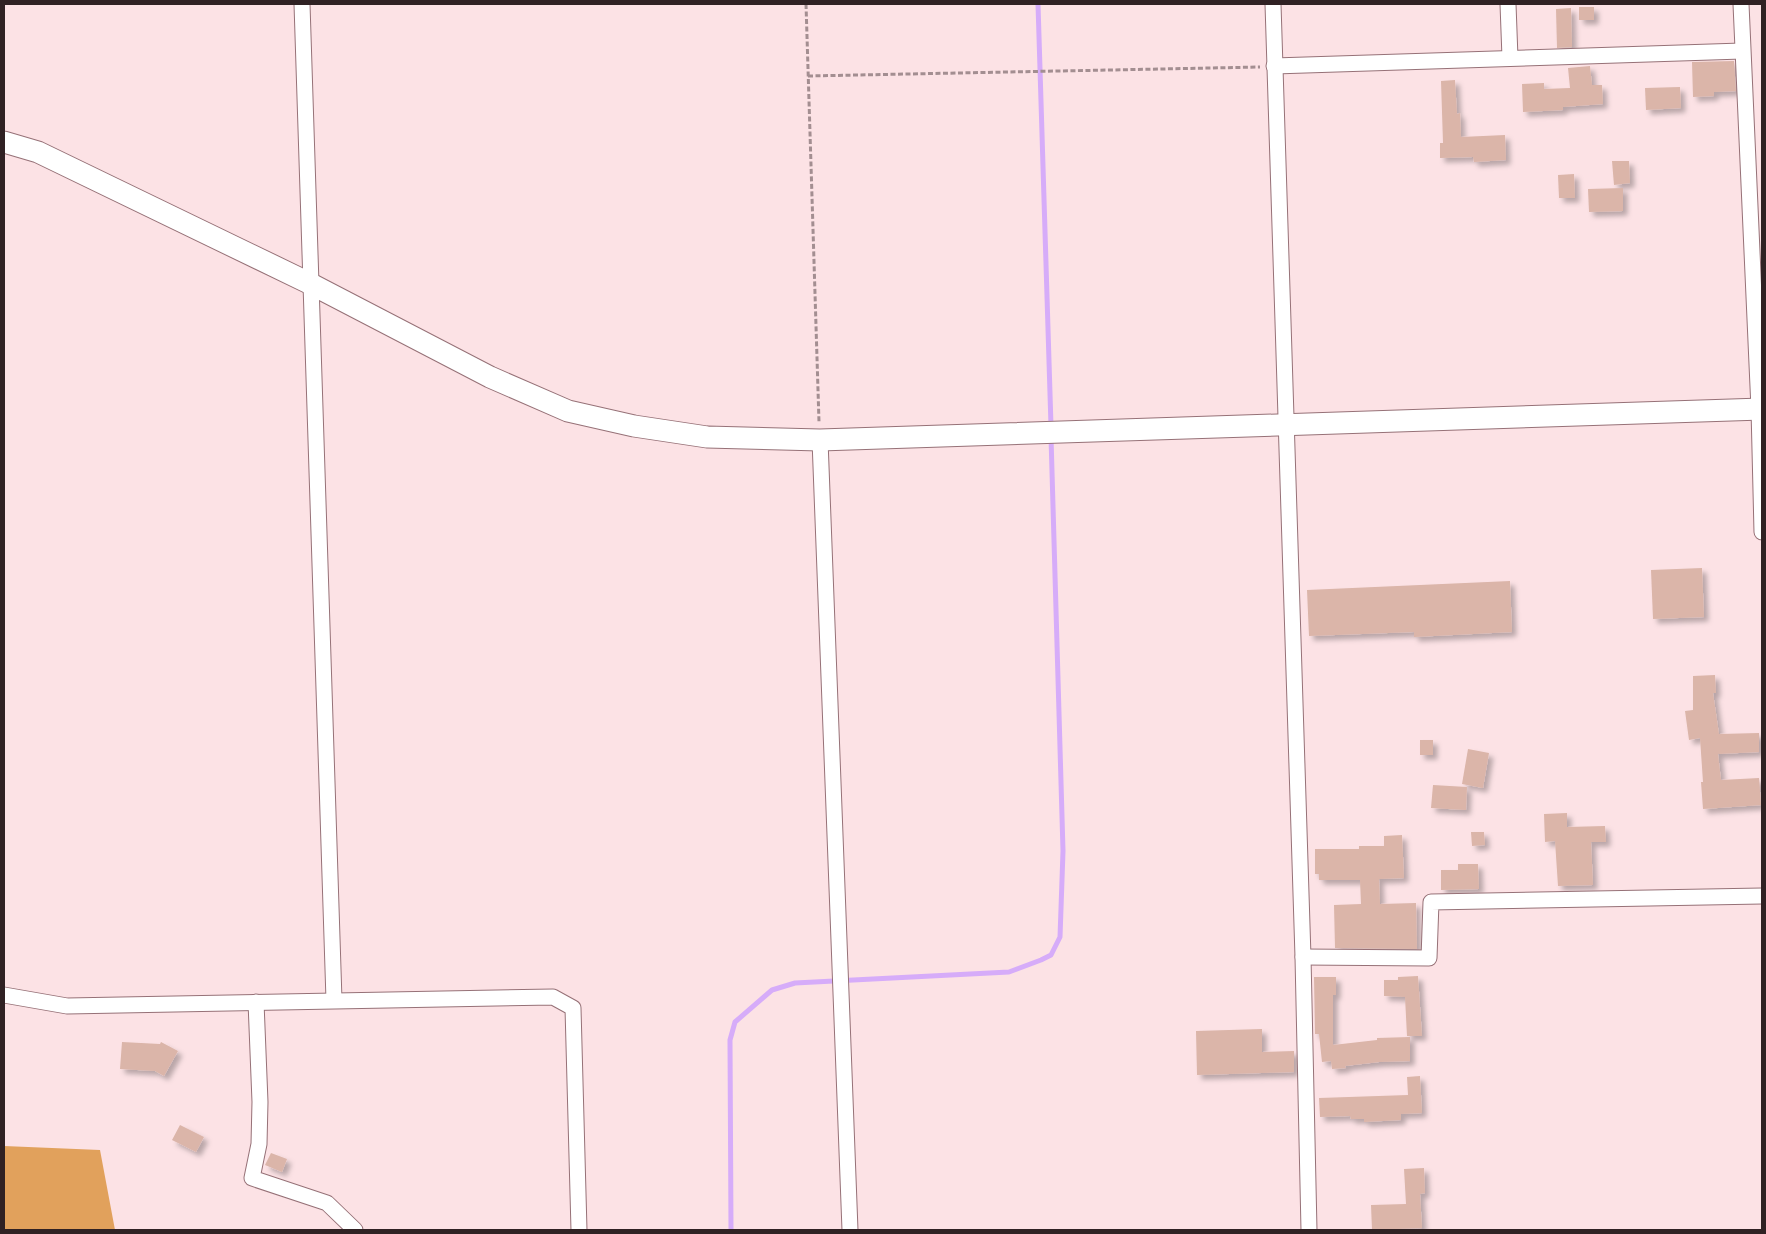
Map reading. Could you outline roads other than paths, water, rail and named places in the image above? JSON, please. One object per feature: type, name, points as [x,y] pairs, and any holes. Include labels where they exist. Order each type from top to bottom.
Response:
[{"type":"street","points":[[302,4],[334,1000]]},
{"type":"street","points":[[1273,4],[1303,957],[1309,1230]]},
{"type":"street","points":[[1508,4],[1510,58]]},
{"type":"street","points":[[1741,4],[1761,409],[1762,532]]},
{"type":"street","points":[[1274,66],[1742,51]]},
{"type":"street","points":[[4,142],[38,152],[311,284],[490,377],[568,411],[634,426],[707,437],[820,440],[1761,409]]},
{"type":"street","points":[[820,440],[850,1230]]},
{"type":"street","points":[[1303,957],[1429,958],[1431,902],[1762,896]]},
{"type":"street","points":[[4,995],[67,1006],[553,997],[573,1008],[579,1230]]},
{"type":"street","points":[[256,1002],[260,1102],[259,1144],[252,1178],[326,1203],[355,1230]]},
{"type":"waterway","points":[[1038,4],[1051,426]]},
{"type":"waterway","points":[[731,1230],[730,1040],[735,1022],[772,990],[795,983],[1009,972],[1051,955],[1060,937],[1063,851],[1051,437]]}]
